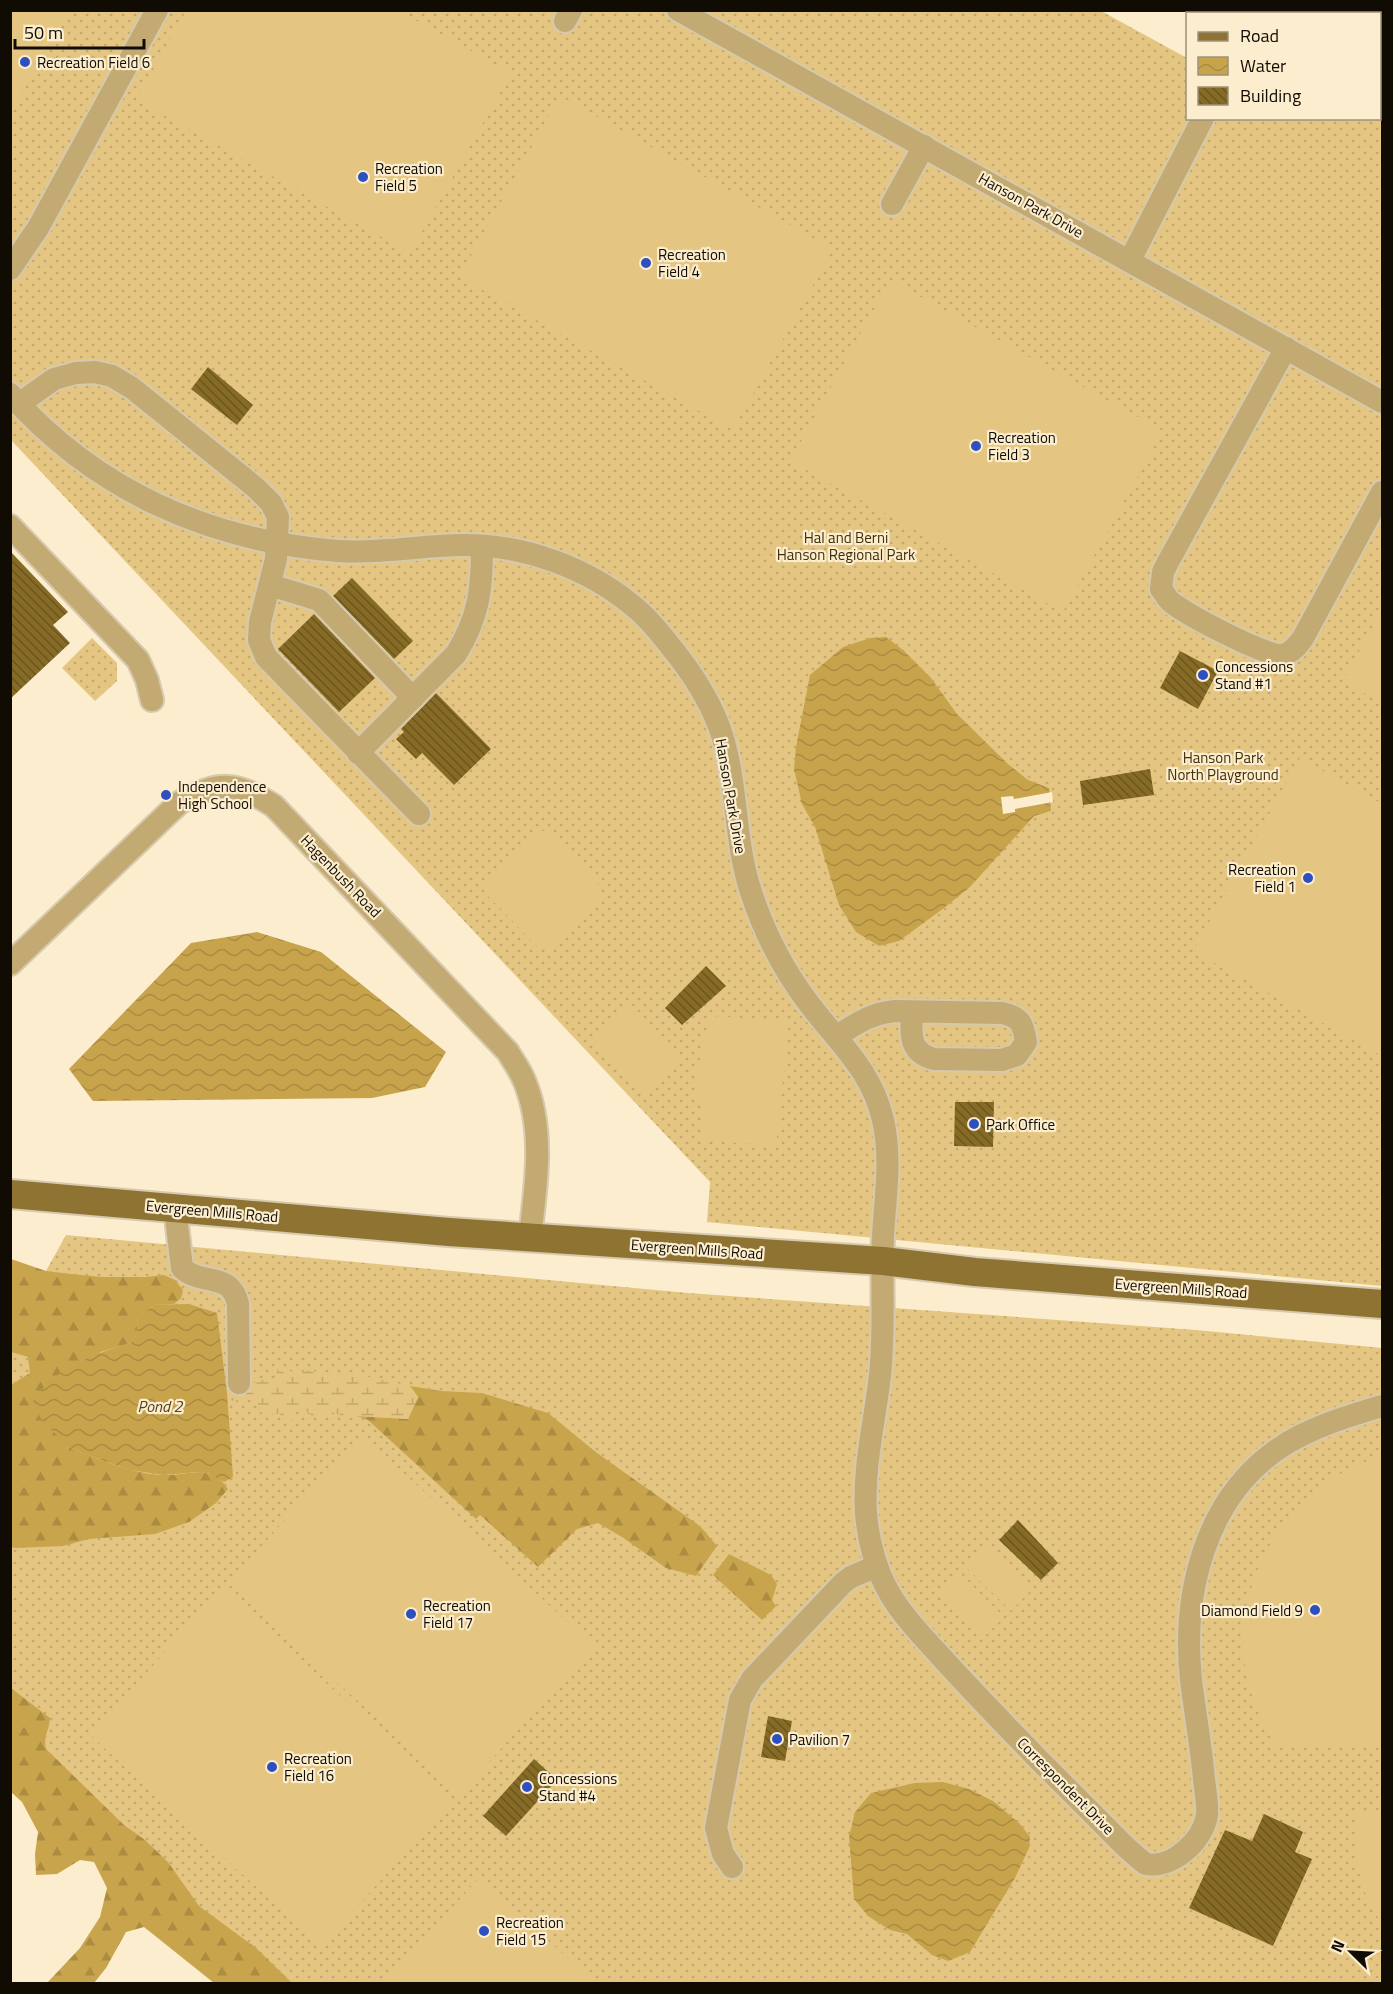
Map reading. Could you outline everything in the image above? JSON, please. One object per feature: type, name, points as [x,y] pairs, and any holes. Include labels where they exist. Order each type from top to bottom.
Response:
[{"type":"main road","name":"Evergreen Mills Road","points":[[10,1194],[530,1237],[883,1261],[975,1272],[1383,1304]]},
{"type":"street","points":[[10,269],[38,228],[157,10]]},
{"type":"street","name":"Hanson Park Drive","points":[[678,10],[1383,402]]},
{"type":"street","points":[[1130,260],[1202,120]]},
{"type":"street","points":[[892,204],[924,146]]},
{"type":"street","points":[[1286,348],[1163,572],[1161,589],[1169,601],[1244,643],[1269,654],[1283,655],[1297,647],[1303,638],[1383,492]]},
{"type":"street","points":[[15,399],[54,379],[85,373],[112,376],[150,402],[256,488],[271,503],[278,517],[276,559],[260,622],[259,640],[266,657],[419,814]]},
{"type":"street","name":"Hanson Park Drive","points":[[15,399],[75,456],[142,498],[179,515],[217,528],[277,543],[343,551],[465,545],[500,547],[552,560],[586,575],[637,608],[680,658],[705,693],[722,736],[728,763],[740,854],[759,916],[775,950],[812,1008],[837,1036],[863,1072],[873,1092],[882,1119],[887,1152],[888,1187],[883,1261]]},
{"type":"street","points":[[10,526],[138,660],[147,680],[152,700]]},
{"type":"street","points":[[358,753],[456,654],[474,620],[480,594],[482,546]]},
{"type":"street","points":[[270,585],[319,600],[413,698]]},
{"type":"street","name":"Hagenbush Road","points":[[10,964],[179,803],[216,786],[254,793],[274,806],[508,1052],[524,1080],[535,1117],[538,1166],[530,1237]]},
{"type":"street","points":[[837,1036],[864,1018],[879,1012],[912,1012],[1002,1013],[1014,1016],[1023,1026],[1026,1042],[1017,1055],[1002,1060],[926,1057],[917,1050],[911,1038],[912,1012]]},
{"type":"street","points":[[175,1208],[182,1268],[189,1275],[226,1284],[236,1292],[239,1383]]},
{"type":"street","name":"Correspondent Drive","points":[[883,1261],[881,1368],[870,1433],[866,1516],[878,1566],[888,1590],[909,1622],[989,1709],[1119,1840],[1146,1864],[1157,1866],[1171,1861],[1185,1850],[1203,1827],[1207,1815],[1201,1746],[1189,1659],[1190,1619],[1200,1560],[1213,1525],[1237,1488],[1266,1458],[1284,1446],[1337,1421],[1383,1406]]},
{"type":"street","points":[[732,1867],[718,1842],[716,1828],[736,1715],[745,1689],[843,1583],[851,1577],[878,1566]]},
{"type":"green space","name":"Hal and Berni Hanson Regional Park","points":[[1229,10],[1382,11],[1382,1286],[707,1222],[710,1182],[11,440],[11,11],[1101,11],[1186,57],[1186,120],[1381,120],[1381,12],[1228,12]]},
{"type":"green space","name":"Recreation Field 6","points":[[10,11],[68,11],[11,113]]},
{"type":"green space","name":"Recreation Field 5","points":[[186,11],[399,11],[511,73],[410,253],[136,100]]},
{"type":"green space","name":"Recreation Field 4","points":[[560,96],[833,249],[733,430],[459,277]]},
{"type":"green space","name":"Recreation Field 3","points":[[890,280],[1163,431],[1063,612],[790,461]]},
{"type":"green space","points":[[1382,609],[1382,703],[1343,681]]},
{"type":"green space","points":[[92,638],[117,663],[117,681],[95,701],[62,668]]},
{"type":"green space","name":"Recreation Field 1","points":[[1300,758],[1382,804],[1382,1056],[1193,951]]},
{"type":"green space","points":[[534,831],[547,831],[601,888],[601,901],[551,950],[539,948],[484,892],[485,880]]},
{"type":"green space","points":[[631,1004],[685,1059],[647,1096],[594,1040]]},
{"type":"green space","points":[[710,1016],[789,1021],[776,1146],[702,1140],[702,1105],[695,1088],[696,1074]]},
{"type":"green space","points":[[66,1235],[688,1293],[1196,1330],[1382,1348],[1382,1983],[264,1983],[11,1744],[11,1334]]},
{"type":"green space","points":[[11,1259],[46,1271],[101,1277],[164,1275],[175,1280],[183,1290],[181,1298],[174,1304],[154,1305],[138,1319],[137,1334],[131,1343],[100,1352],[71,1449],[141,1472],[165,1475],[196,1472],[210,1474],[224,1483],[228,1489],[216,1503],[189,1522],[155,1534],[89,1539],[63,1546],[11,1547],[11,1385],[30,1373],[28,1357],[11,1352]]},
{"type":"green space","points":[[278,1368],[289,1370],[300,1378],[304,1370],[334,1374],[350,1373],[410,1386],[418,1397],[408,1419],[357,1416],[351,1418],[331,1412],[315,1418],[302,1408],[295,1410],[292,1420],[283,1420],[280,1414],[262,1414],[256,1399],[228,1401],[226,1386],[255,1383],[256,1380],[275,1380]]},
{"type":"green space","points":[[410,1386],[441,1391],[482,1393],[548,1413],[597,1453],[700,1526],[717,1546],[696,1576],[666,1568],[598,1523],[577,1529],[538,1567],[480,1515],[476,1519],[368,1420],[357,1416],[408,1419],[418,1397]]},
{"type":"green space","name":"Recreation Field 17","points":[[362,1435],[594,1646],[460,1794],[228,1583]]},
{"type":"green space","name":"Diamond Field 9","points":[[1382,1456],[1382,1747],[1276,1747],[1255,1704],[1245,1669],[1244,1624],[1250,1591],[1262,1560],[1278,1532],[1298,1507],[1323,1485],[1351,1468]]},
{"type":"green space","points":[[987,1548],[1030,1591],[1011,1611],[967,1568]]},
{"type":"green space","points":[[729,1554],[771,1575],[777,1584],[772,1600],[776,1606],[762,1620],[713,1575]]},
{"type":"green space","points":[[961,1574],[1004,1617],[984,1637],[941,1594]]},
{"type":"green space","name":"Recreation Field 16","points":[[223,1588],[454,1800],[321,1946],[90,1735]]},
{"type":"green space","points":[[11,1688],[50,1718],[45,1740],[46,1749],[124,1825],[145,1840],[168,1862],[199,1906],[256,1948],[292,1983],[214,1983],[144,1927],[126,1932],[106,1968],[94,1983],[47,1983],[80,1948],[100,1917],[107,1888],[94,1862],[80,1860],[57,1874],[36,1875],[35,1854],[38,1832],[22,1802],[11,1792]]},
{"type":"green space","points":[[1355,1813],[1382,1813],[1382,1924],[1362,1884],[1357,1857]]},
{"type":"green space","name":"Recreation Field 15","points":[[479,1878],[595,1983],[383,1983]]},
{"type":"water","points":[[886,637],[903,650],[931,678],[957,714],[1008,764],[1028,780],[1049,788],[1051,811],[1034,816],[970,887],[944,908],[899,941],[879,946],[856,932],[839,905],[815,827],[802,804],[794,769],[810,675],[843,647],[870,638]]},
{"type":"water","points":[[257,932],[321,952],[446,1052],[425,1087],[372,1098],[93,1101],[69,1069],[191,943]]},
{"type":"water","name":"Pond 2","points":[[189,1304],[217,1313],[227,1393],[233,1477],[224,1482],[208,1473],[164,1475],[130,1470],[71,1449],[43,1422],[32,1403],[51,1380],[76,1364],[131,1343],[137,1334],[138,1319],[154,1305]]},
{"type":"water","points":[[943,1782],[969,1789],[993,1801],[1020,1824],[1030,1837],[1029,1848],[1015,1878],[970,1952],[948,1961],[932,1955],[907,1934],[890,1930],[868,1916],[854,1899],[849,1837],[855,1812],[871,1793],[915,1783]]},
{"type":"pier","points":[[1052,792],[1053,802],[1015,809],[1015,812],[1003,814],[1001,797],[1013,796],[1014,799]]},
{"type":"building","points":[[208,367],[253,405],[237,425],[191,389]]},
{"type":"building","points":[[10,551],[68,612],[53,625],[70,643],[10,699]]},
{"type":"building","points":[[352,578],[413,641],[394,659],[333,596]]},
{"type":"building","points":[[314,614],[375,678],[339,712],[278,649]]},
{"type":"building","points":[[1180,651],[1218,671],[1198,709],[1160,688]]},
{"type":"building","points":[[436,693],[491,749],[454,785],[422,753],[416,759],[396,739],[404,732],[401,729]]},
{"type":"building","points":[[1150,769],[1154,795],[1083,805],[1080,781]]},
{"type":"building","points":[[706,966],[726,986],[682,1025],[665,1008]]},
{"type":"building","name":"Park Office","points":[[955,1102],[994,1102],[993,1147],[954,1146]]},
{"type":"building","points":[[1018,1520],[1058,1563],[1041,1580],[999,1540]]},
{"type":"building","name":"Pavilion 7","points":[[768,1716],[792,1721],[785,1761],[761,1757]]},
{"type":"building","points":[[534,1759],[557,1780],[506,1836],[483,1816]]},
{"type":"building","points":[[1264,1814],[1303,1832],[1295,1852],[1312,1859],[1273,1946],[1189,1908],[1225,1830],[1252,1841]]},
{"type":"place","name":"Recreation Field 6","points":[[25,62]]},
{"type":"place","name":"Recreation Field 5","points":[[363,177]]},
{"type":"place","name":"Recreation Field 4","points":[[646,263]]},
{"type":"place","name":"Recreation Field 3","points":[[976,446]]},
{"type":"place","name":"Concessions Stand #1","points":[[1203,675]]},
{"type":"place","name":"Independence High School","points":[[166,795]]},
{"type":"place","name":"Recreation Field 1","points":[[1308,878]]},
{"type":"place","name":"Park Office","points":[[974,1124]]},
{"type":"place","name":"Diamond Field 9","points":[[1315,1610]]},
{"type":"place","name":"Recreation Field 17","points":[[411,1614]]},
{"type":"place","name":"Pavilion 7","points":[[777,1739]]},
{"type":"place","name":"Recreation Field 16","points":[[272,1767]]},
{"type":"place","name":"Concessions Stand #4","points":[[527,1787]]},
{"type":"place","name":"Recreation Field 15","points":[[484,1931]]},
{"type":"park label","name":"Hanson Park North Playground","points":[[1223,766]]}]
